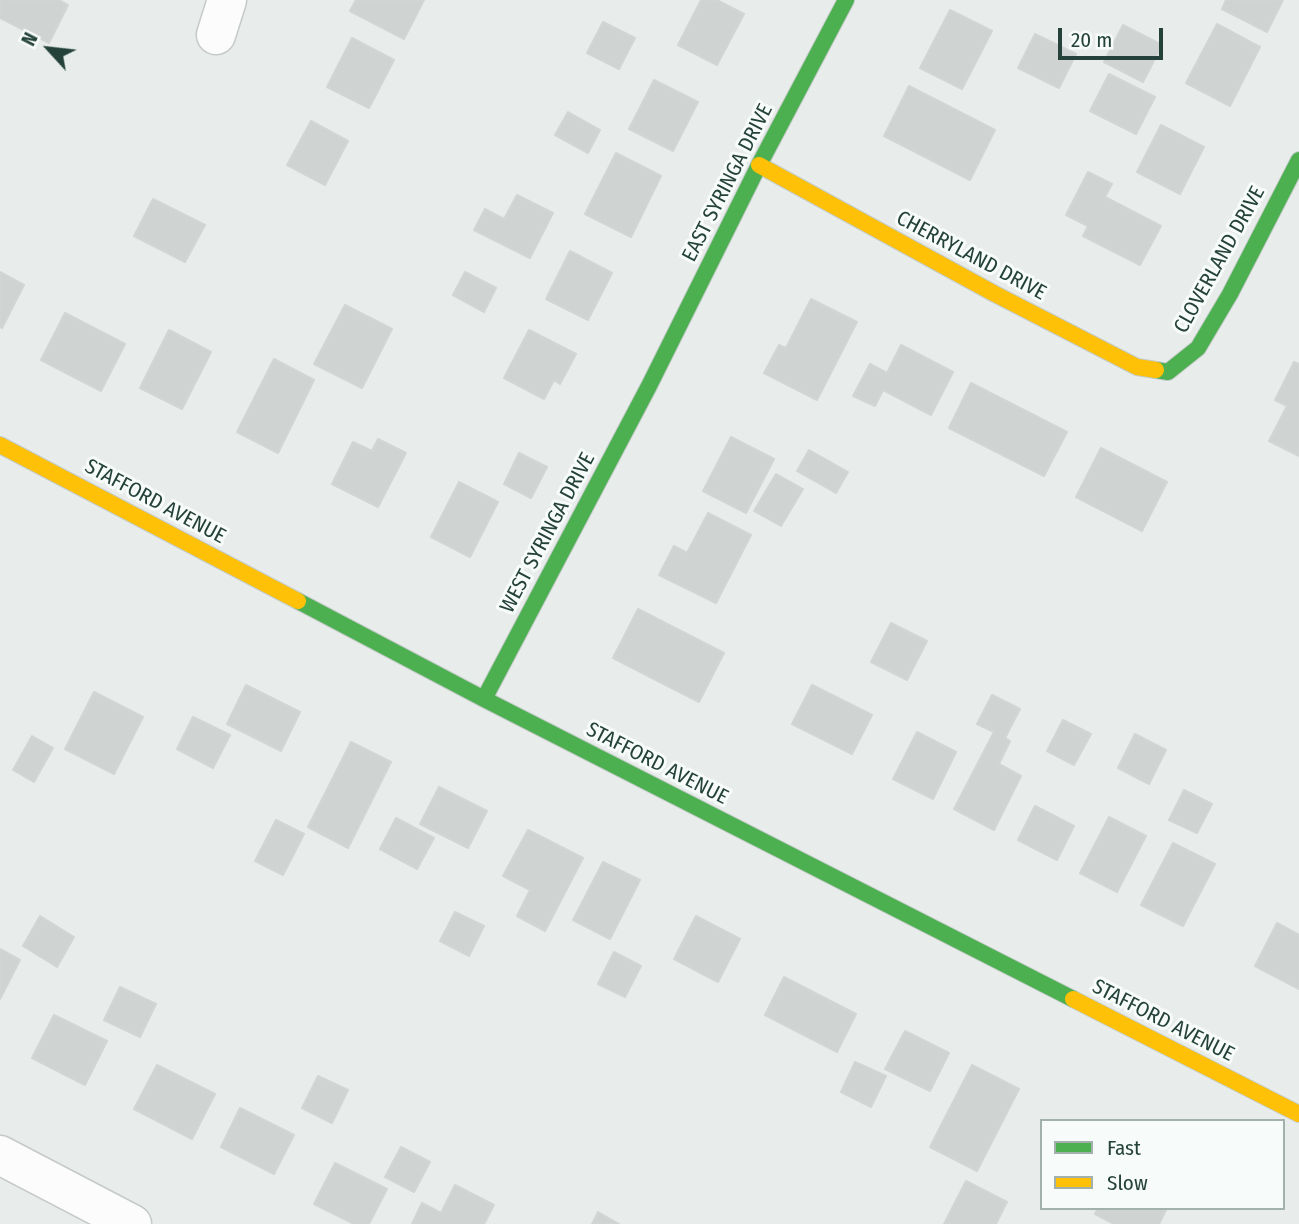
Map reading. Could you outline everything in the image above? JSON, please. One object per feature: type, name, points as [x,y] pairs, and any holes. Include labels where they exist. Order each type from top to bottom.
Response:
[{"type":"street","name":"EAST SYRINGA DRIVE","points":[[649,386],[759,165],[846,0]]},
{"type":"street","name":"CLOVERLAND DRIVE","points":[[1168,372],[1198,348],[1230,294],[1299,160]]},
{"type":"street","name":"CHERRYLAND DRIVE","points":[[759,165],[995,294],[1137,367],[1168,372]]},
{"type":"street","name":"WEST SYRINGA DRIVE","points":[[484,699],[649,386]]},
{"type":"street","name":"STAFFORD AVENUE","points":[[0,445],[484,699],[1299,1114]]},
{"type":"street","points":[[0,1156],[132,1224]]},
{"type":"building","points":[[0,0],[59,0],[68,5],[49,43],[0,18]]},
{"type":"building","points":[[356,0],[424,0],[404,39],[350,11]]},
{"type":"building","points":[[701,0],[717,0],[744,14],[717,65],[678,45]]},
{"type":"building","points":[[1226,0],[1283,0],[1267,32],[1222,9]]},
{"type":"building","points":[[950,10],[992,31],[962,89],[920,68]]},
{"type":"building","points":[[603,22],[635,38],[619,69],[587,53]]},
{"type":"building","points":[[1217,24],[1260,47],[1230,106],[1186,83]]},
{"type":"building","points":[[1123,25],[1162,45],[1143,82],[1104,62]]},
{"type":"building","points":[[1035,34],[1076,54],[1059,88],[1018,68]]},
{"type":"building","points":[[352,38],[394,60],[369,108],[327,87]]},
{"type":"building","points":[[1109,74],[1155,97],[1136,134],[1090,111]]},
{"type":"building","points":[[654,80],[698,102],[673,151],[629,129]]},
{"type":"building","points":[[909,86],[995,130],[970,180],[884,136]]},
{"type":"building","points":[[568,112],[600,130],[588,153],[555,135]]},
{"type":"building","points":[[311,121],[348,141],[325,185],[287,165]]},
{"type":"building","points":[[1161,125],[1204,147],[1180,194],[1137,172]]},
{"type":"building","points":[[616,153],[661,176],[631,237],[585,214]]},
{"type":"building","points":[[1088,172],[1112,184],[1105,197],[1161,226],[1140,265],[1083,236],[1088,226],[1066,215]]},
{"type":"building","points":[[517,195],[553,213],[530,258],[474,230],[485,209],[504,219]]},
{"type":"building","points":[[153,199],[205,225],[185,262],[134,236]]},
{"type":"building","points":[[570,251],[612,273],[588,320],[546,299]]},
{"type":"building","points":[[0,272],[24,285],[2,328],[0,327]]},
{"type":"building","points":[[465,272],[496,288],[484,312],[453,295]]},
{"type":"building","points":[[811,299],[857,322],[817,400],[764,373],[779,345],[786,348]]},
{"type":"building","points":[[345,305],[392,329],[362,388],[314,364]]},
{"type":"building","points":[[65,313],[125,344],[101,391],[41,360]]},
{"type":"building","points":[[169,330],[211,352],[182,409],[140,388]]},
{"type":"building","points":[[529,330],[576,354],[560,384],[554,380],[544,399],[504,378]]},
{"type":"building","points":[[901,345],[953,372],[931,415],[883,390],[875,406],[853,396],[870,364],[887,373]]},
{"type":"building","points":[[274,359],[314,380],[278,453],[237,432]]},
{"type":"building","points":[[1294,362],[1299,364],[1299,456],[1269,441],[1287,406],[1275,400]]},
{"type":"building","points":[[971,383],[1067,432],[1044,476],[949,428]]},
{"type":"building","points":[[731,437],[774,459],[746,513],[703,491]]},
{"type":"building","points":[[378,439],[406,453],[378,507],[332,484],[353,442],[372,451]]},
{"type":"building","points":[[1101,448],[1167,482],[1142,531],[1076,497]]},
{"type":"building","points":[[809,450],[848,472],[836,493],[797,471]]},
{"type":"building","points":[[519,453],[547,467],[531,498],[504,484]]},
{"type":"building","points":[[776,474],[803,489],[781,526],[754,511]]},
{"type":"building","points":[[459,482],[498,502],[470,557],[431,537]]},
{"type":"building","points":[[708,513],[751,535],[716,603],[659,575],[674,546],[687,553]]},
{"type":"building","points":[[638,609],[724,653],[699,702],[613,658]]},
{"type":"building","points":[[891,623],[927,641],[907,680],[871,662]]},
{"type":"building","points":[[246,685],[300,712],[281,751],[227,724]]},
{"type":"building","points":[[812,685],[872,715],[852,754],[792,724]]},
{"type":"building","points":[[94,692],[143,717],[114,774],[65,749]]},
{"type":"building","points":[[992,695],[1020,709],[1005,738],[1010,741],[999,764],[1021,776],[994,830],[954,809],[994,732],[977,724]]},
{"type":"building","points":[[193,717],[230,735],[213,768],[177,749]]},
{"type":"building","points":[[1063,720],[1091,734],[1074,765],[1047,751]]},
{"type":"building","points":[[917,732],[956,752],[933,799],[893,779]]},
{"type":"building","points":[[1135,734],[1166,750],[1149,784],[1118,768]]},
{"type":"building","points":[[32,736],[53,748],[34,782],[13,770]]},
{"type":"building","points":[[351,742],[391,762],[348,848],[308,827]]},
{"type":"building","points":[[439,787],[487,811],[468,848],[420,824]]},
{"type":"building","points":[[1184,790],[1212,804],[1197,833],[1169,820]]},
{"type":"building","points":[[1035,806],[1074,826],[1057,860],[1018,840]]},
{"type":"building","points":[[1109,817],[1146,836],[1117,892],[1080,873]]},
{"type":"building","points":[[396,818],[434,838],[417,869],[380,849]]},
{"type":"building","points":[[276,820],[304,834],[283,875],[255,861]]},
{"type":"building","points":[[528,830],[583,858],[545,931],[517,916],[530,890],[503,876]]},
{"type":"building","points":[[1173,843],[1215,864],[1183,926],[1141,905]]},
{"type":"building","points":[[603,862],[640,880],[610,939],[573,920]]},
{"type":"building","points":[[455,912],[484,926],[469,956],[440,941]]},
{"type":"building","points":[[40,916],[74,937],[57,967],[23,946]]},
{"type":"building","points":[[696,916],[740,939],[718,982],[674,959]]},
{"type":"building","points":[[1277,923],[1299,935],[1299,989],[1255,966]]},
{"type":"building","points":[[0,949],[20,960],[0,999]]},
{"type":"building","points":[[614,952],[641,966],[625,997],[598,984]]},
{"type":"building","points":[[784,977],[856,1014],[837,1052],[765,1015]]},
{"type":"building","points":[[120,987],[156,1004],[140,1037],[104,1020]]},
{"type":"building","points":[[54,1015],[107,1041],[85,1085],[32,1058]]},
{"type":"building","points":[[905,1031],[949,1053],[930,1091],[885,1069]]},
{"type":"building","points":[[855,1062],[886,1076],[871,1107],[841,1092]]},
{"type":"building","points":[[157,1065],[215,1094],[192,1139],[134,1109]]},
{"type":"building","points":[[972,1065],[1019,1089],[977,1171],[930,1147]]},
{"type":"building","points":[[318,1076],[348,1090],[332,1123],[302,1108]]},
{"type":"building","points":[[240,1108],[294,1135],[274,1174],[221,1147]]},
{"type":"building","points":[[401,1147],[430,1162],[414,1192],[385,1177]]},
{"type":"building","points":[[335,1163],[387,1189],[369,1224],[354,1224],[314,1204]]},
{"type":"building","points":[[966,1181],[1007,1202],[996,1224],[944,1224]]},
{"type":"building","points":[[455,1185],[494,1205],[484,1224],[412,1224],[422,1203],[441,1213]]},
{"type":"building","points":[[1097,1210],[1166,1210],[1159,1224],[1114,1224],[1095,1214]]},
{"type":"building","points":[[598,1212],[619,1224],[592,1224]]},
{"type":"traffic: fast","points":[[484,699],[649,386],[759,165],[846,0]]},
{"type":"traffic: fast","points":[[1156,370],[1168,372],[1198,348],[1230,294],[1299,160]]},
{"type":"traffic: fast","points":[[298,601],[484,699],[1073,999]]},
{"type":"traffic: slow","points":[[759,165],[995,294],[1137,367],[1156,370]]},
{"type":"traffic: slow","points":[[0,445],[298,601]]},
{"type":"traffic: slow","points":[[1073,999],[1299,1114]]}]
